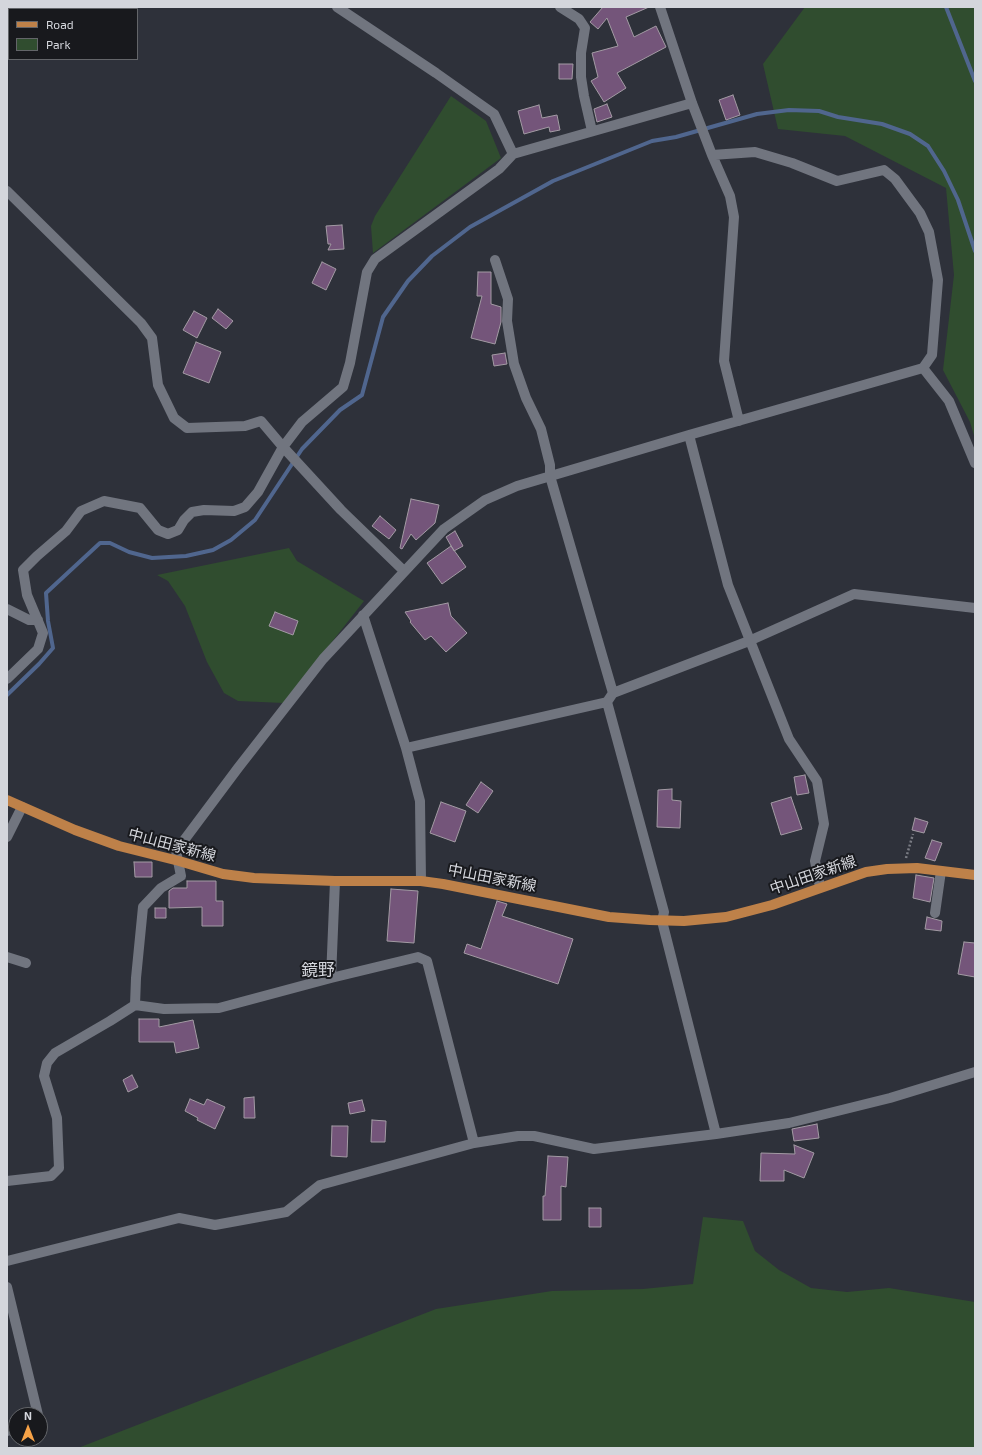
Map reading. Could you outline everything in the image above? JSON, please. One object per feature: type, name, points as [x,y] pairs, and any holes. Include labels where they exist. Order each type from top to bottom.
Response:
[{"type":"main road","name":"中山田家新線","points":[[7,800],[75,830],[119,846],[223,874],[254,878],[335,881],[421,881],[609,917],[662,921],[684,921],[726,917],[772,905],[866,872],[887,869],[917,868],[975,875]]},
{"type":"street","points":[[337,7],[436,73],[494,114],[513,154]]},
{"type":"street","points":[[560,7],[579,19],[585,28],[581,53],[581,77],[592,131]]},
{"type":"street","points":[[660,7],[692,103],[730,196],[734,217],[730,255],[724,361],[739,420]]},
{"type":"street","points":[[7,679],[38,649],[43,633],[27,595],[23,570],[66,531],[81,511],[104,501],[140,508],[158,530],[168,534],[178,530],[184,520],[192,512],[204,510],[234,511],[244,507],[258,492],[283,447],[302,422],[343,386],[350,363],[368,272],[375,259],[499,169],[513,154],[692,103]]},
{"type":"street","points":[[135,1005],[139,942],[144,907],[161,888],[181,876],[176,851],[323,659],[444,529],[485,500],[517,486],[739,420],[923,368],[932,356],[938,280],[930,232],[920,213],[895,179],[884,170],[837,181],[755,152],[712,155]]},
{"type":"street","points":[[7,191],[141,323],[152,338],[158,385],[174,418],[187,428],[245,426],[261,421],[341,510],[404,571]]},
{"type":"street","points":[[495,260],[508,299],[507,321],[514,364],[526,398],[541,429],[550,465],[550,476],[613,693]]},
{"type":"street","points":[[923,368],[949,401],[975,463]]},
{"type":"street","points":[[689,435],[728,585],[789,739],[817,781],[824,824],[815,861],[820,887]]},
{"type":"street","points":[[406,748],[607,702],[613,693],[749,641],[854,594],[975,608]]},
{"type":"street","points":[[7,609],[29,620],[38,620]]},
{"type":"street","points":[[363,615],[406,748],[420,800],[421,881]]},
{"type":"street","points":[[607,702],[664,912],[662,921],[716,1134]]},
{"type":"street","points":[[7,837],[22,807]]},
{"type":"street","points":[[935,913],[941,871]]},
{"type":"street","points":[[331,978],[335,881]]},
{"type":"street","points":[[7,957],[26,963]]},
{"type":"street","points":[[7,1182],[51,1176],[59,1168],[57,1118],[44,1076],[47,1063],[55,1053],[110,1022],[135,1005],[164,1009],[219,1008],[331,978],[418,957],[427,961],[474,1143]]},
{"type":"street","points":[[7,1261],[178,1218],[214,1225],[286,1212],[320,1185],[474,1143],[518,1136],[534,1136],[594,1150],[716,1134],[789,1123],[890,1098],[975,1072]]},
{"type":"street","points":[[7,1287],[36,1407]]},
{"type":"path","points":[[903,868],[913,834]]},
{"type":"green space","points":[[805,7],[975,7],[975,439],[970,422],[943,370],[954,275],[946,188],[845,136],[778,129],[763,64]]},
{"type":"green space","points":[[451,96],[486,121],[501,158],[373,253],[371,226],[375,216]]},
{"type":"green space","points":[[289,548],[297,561],[364,601],[284,703],[238,701],[224,693],[207,662],[185,606],[168,581],[157,575]]},
{"type":"green space","points":[[703,1217],[743,1221],[755,1251],[779,1270],[811,1288],[847,1292],[889,1288],[975,1302],[975,1448],[78,1448],[436,1309],[552,1291],[643,1289],[693,1284]]},
{"type":"building","points":[[603,7],[649,7],[626,17],[634,37],[656,26],[666,47],[617,73],[626,88],[604,102],[591,81],[598,77],[592,53],[618,46],[607,18],[598,29],[590,22]]},
{"type":"building","points":[[559,64],[573,64],[572,79],[559,79]]},
{"type":"building","points":[[733,95],[740,115],[726,120],[719,100]]},
{"type":"building","points":[[607,104],[612,117],[597,122],[594,109]]},
{"type":"building","points":[[539,105],[542,118],[557,115],[560,130],[550,132],[549,127],[524,134],[518,111]]},
{"type":"building","points":[[342,225],[344,249],[328,250],[331,244],[328,244],[326,226]]},
{"type":"building","points":[[322,262],[336,269],[326,290],[312,283]]},
{"type":"building","points":[[478,272],[491,272],[491,304],[501,307],[501,322],[495,344],[471,338],[482,296],[477,296]]},
{"type":"building","points":[[218,309],[233,321],[226,329],[212,318]]},
{"type":"building","points":[[194,311],[207,318],[197,338],[183,330]]},
{"type":"building","points":[[196,342],[221,352],[209,383],[183,373]]},
{"type":"building","points":[[505,353],[507,364],[494,366],[492,355]]},
{"type":"building","points":[[411,499],[439,505],[435,523],[416,540],[411,534],[402,549],[400,548]]},
{"type":"building","points":[[380,516],[396,530],[389,539],[372,526]]},
{"type":"building","points":[[455,531],[463,546],[454,551],[446,537]]},
{"type":"building","points":[[451,546],[466,567],[442,584],[427,563]]},
{"type":"building","points":[[448,603],[451,616],[467,633],[446,652],[431,636],[425,640],[410,622],[411,621],[405,612]]},
{"type":"building","points":[[275,612],[298,621],[293,635],[269,626]]},
{"type":"building","points":[[805,775],[809,793],[797,795],[794,777]]},
{"type":"building","points":[[481,782],[493,791],[478,813],[466,805]]},
{"type":"building","points":[[672,789],[672,800],[681,801],[680,828],[657,827],[658,790]]},
{"type":"building","points":[[791,797],[802,829],[781,835],[771,803]]},
{"type":"building","points":[[441,802],[466,811],[455,842],[430,833]]},
{"type":"building","points":[[915,818],[928,822],[924,833],[912,830]]},
{"type":"building","points":[[932,840],[942,843],[935,861],[925,858]]},
{"type":"building","points":[[134,862],[152,862],[152,877],[135,877]]},
{"type":"building","points":[[916,875],[934,878],[930,902],[913,898]]},
{"type":"building","points":[[187,881],[216,881],[216,901],[223,901],[223,926],[202,926],[202,907],[169,908],[169,891],[173,888],[187,888]]},
{"type":"building","points":[[391,889],[418,891],[414,943],[387,941]]},
{"type":"building","points":[[497,901],[507,904],[502,916],[573,939],[558,984],[464,953],[467,944],[481,949]]},
{"type":"building","points":[[155,908],[166,908],[166,918],[155,918]]},
{"type":"building","points":[[927,917],[942,921],[941,931],[925,929]]},
{"type":"building","points":[[964,942],[975,943],[975,977],[958,974]]},
{"type":"building","points":[[139,1019],[159,1019],[159,1027],[193,1020],[199,1048],[176,1053],[174,1042],[139,1042]]},
{"type":"building","points":[[132,1075],[138,1087],[128,1092],[123,1080]]},
{"type":"building","points":[[254,1097],[255,1118],[244,1118],[244,1098]]},
{"type":"building","points":[[190,1099],[204,1105],[207,1099],[225,1107],[215,1129],[197,1120],[198,1118],[185,1111]]},
{"type":"building","points":[[362,1100],[365,1111],[350,1114],[348,1103]]},
{"type":"building","points":[[372,1120],[386,1121],[385,1142],[371,1142]]},
{"type":"building","points":[[817,1124],[819,1138],[794,1141],[792,1129]]},
{"type":"building","points":[[332,1126],[348,1126],[347,1157],[331,1156]]},
{"type":"building","points":[[794,1145],[814,1153],[804,1178],[784,1170],[784,1181],[760,1181],[761,1153],[795,1154]]},
{"type":"building","points":[[548,1156],[568,1157],[566,1187],[561,1186],[561,1220],[543,1220],[543,1196],[545,1196]]},
{"type":"building","points":[[589,1208],[601,1208],[601,1227],[589,1227]]},
{"type":"waterway","points":[[946,7],[975,81]]},
{"type":"waterway","points":[[7,695],[53,648],[48,621],[46,593],[100,543],[110,543],[129,552],[152,558],[186,556],[213,550],[231,540],[255,520],[302,449],[340,410],[362,395],[383,317],[408,281],[432,256],[470,227],[553,181],[652,141],[676,137],[757,114],[789,110],[819,111],[838,117],[882,124],[910,134],[928,146],[944,171],[958,200],[975,251]]},
{"type":"district","name":"鏡野","points":[[318,970]]}]
